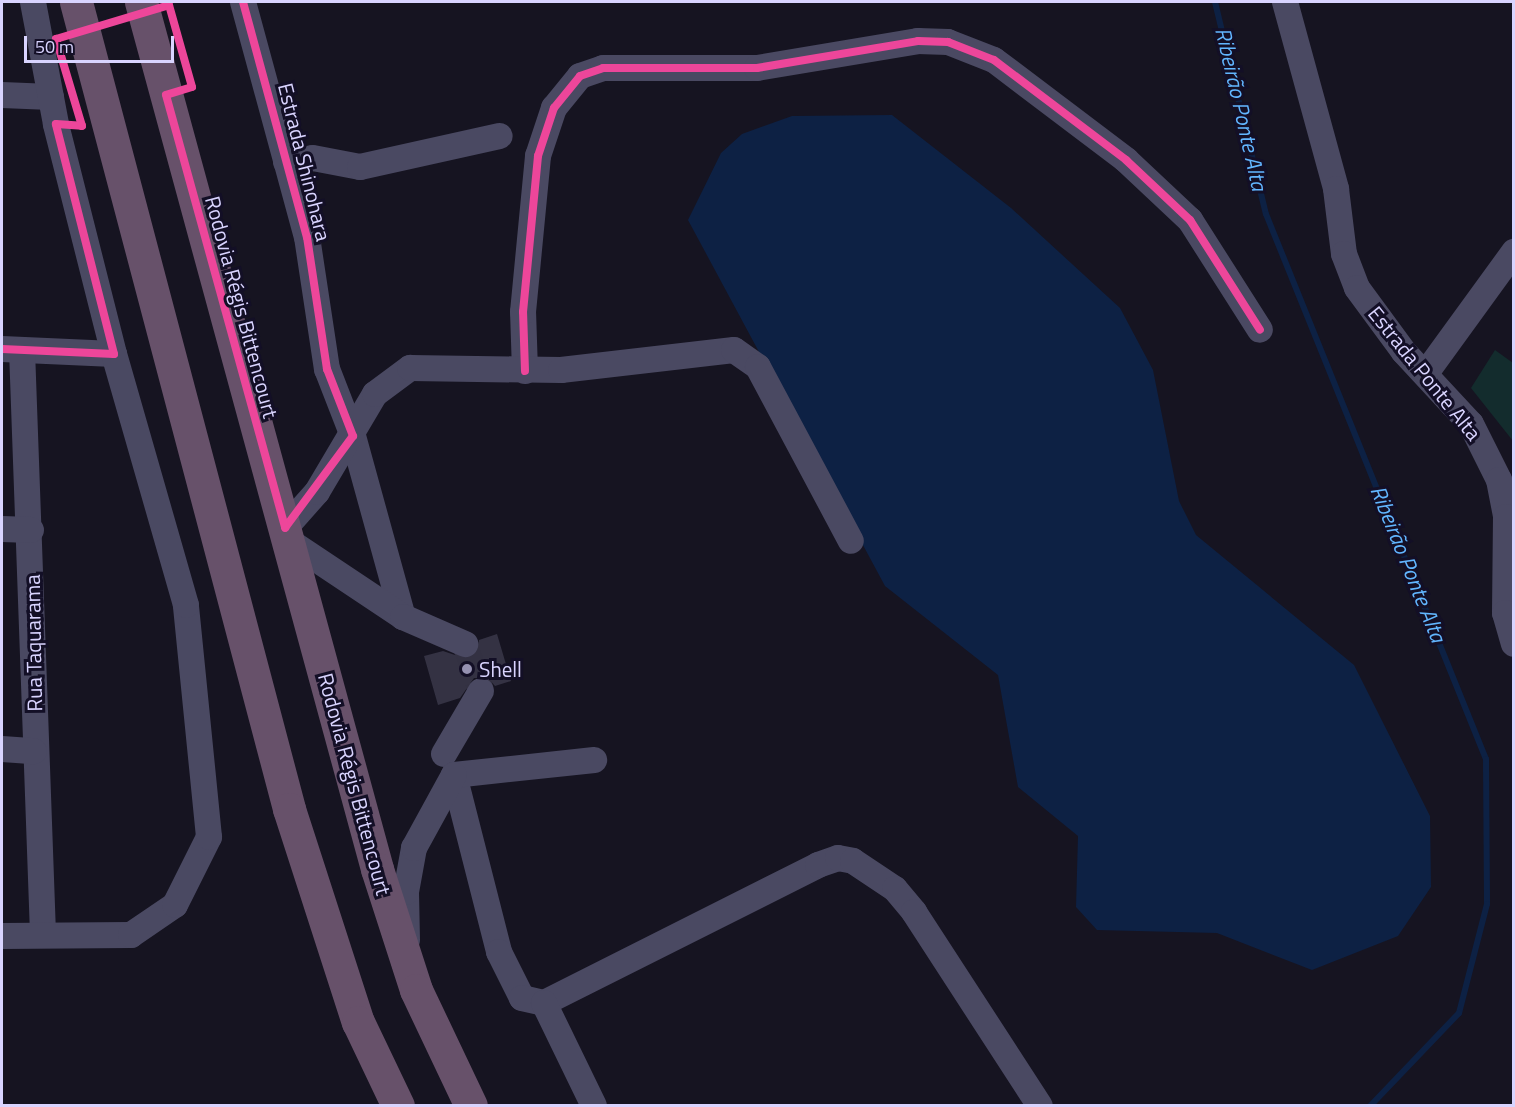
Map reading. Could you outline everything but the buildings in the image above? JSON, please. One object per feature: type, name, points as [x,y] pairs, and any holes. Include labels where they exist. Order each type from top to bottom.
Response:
[{"type":"highway","name":"Rodovia Régis Bittencourt","points":[[141,2],[376,869],[416,990],[471,1106]]},
{"type":"highway","points":[[78,11],[289,809],[378,1072],[387,1106]]},
{"type":"highway","points":[[378,1072],[398,1106]]},
{"type":"street","name":"Estrada Shinohara","points":[[243,2],[307,237],[327,369],[352,436],[403,617]]},
{"type":"street","name":"Estrada Ponte Alta","points":[[1284,2],[1336,189],[1344,254],[1357,288],[1471,424],[1499,480],[1506,517],[1505,613],[1514,644]]},
{"type":"street","points":[[2,936],[131,935],[175,905],[209,837],[182,585],[114,354],[51,97],[31,4],[78,11]]},
{"type":"street","points":[[525,371],[523,312],[537,156],[554,108],[580,76],[603,68],[757,68],[918,42],[948,42],[994,60],[1126,160],[1190,220],[1260,330]]},
{"type":"street","points":[[2,95],[51,97]]},
{"type":"street","points":[[286,162],[313,159],[360,167],[500,136]]},
{"type":"street","points":[[1426,373],[1514,252]]},
{"type":"street","points":[[12,349],[114,354]]},
{"type":"street","name":"Rua Taquarama","points":[[12,349],[31,530],[34,751],[43,935]]},
{"type":"street","points":[[465,644],[403,617],[287,535],[352,436],[375,394],[410,368],[525,371],[734,350],[746,356],[851,541]]},
{"type":"street","points":[[2,530],[31,530]]},
{"type":"street","points":[[416,990],[406,891],[414,848],[481,691]]},
{"type":"street","points":[[2,749],[34,751]]},
{"type":"street","points":[[449,765],[594,760]]},
{"type":"street","points":[[449,765],[499,952],[522,998],[544,1003],[818,865],[838,858],[853,861],[895,889],[919,919],[1040,1106]]},
{"type":"street","points":[[544,1003],[594,1106]]},
{"type":"green space","points":[[1495,350],[1513,363],[1513,441],[1471,388]]},
{"type":"water","points":[[892,115],[1011,208],[1120,308],[1153,370],[1179,501],[1196,535],[1354,665],[1430,816],[1431,887],[1398,936],[1312,970],[1217,933],[1097,930],[1076,907],[1078,836],[1018,787],[998,675],[885,586],[688,220],[721,153],[742,134],[792,116]]},
{"type":"waterway","name":"Ribeirão Ponte Alta","points":[[1215,2],[1266,214],[1486,759],[1487,904],[1459,1013],[1370,1106]]},
{"type":"tunnel","points":[[465,644],[481,691]]},
{"type":"cycle path","points":[[243,2],[307,237],[327,369],[353,436],[285,528]]},
{"type":"cycle path","points":[[2,349],[114,354],[56,124],[82,126],[56,39],[169,5],[192,87],[166,95],[285,528]]},
{"type":"cycle path","points":[[525,371],[523,312],[538,156],[554,108],[580,76],[603,68],[757,68],[918,41],[948,42],[994,60],[1126,160],[1190,220],[1260,330]]},
{"type":"place","name":"Shell","points":[[467,669]]}]
